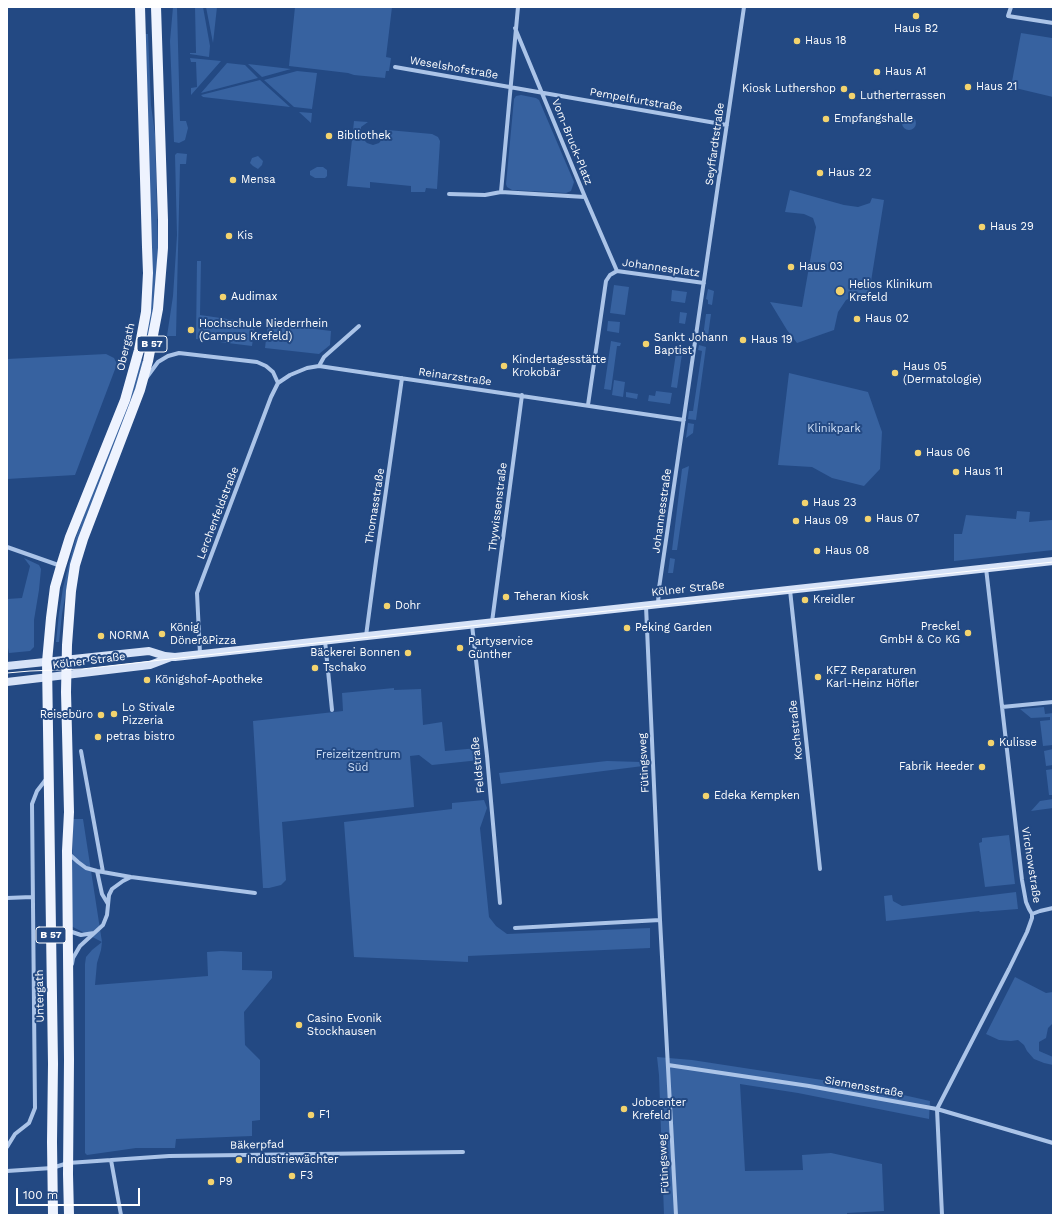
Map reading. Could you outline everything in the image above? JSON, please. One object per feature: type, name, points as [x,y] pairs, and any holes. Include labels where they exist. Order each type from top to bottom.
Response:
[{"type":"main road","name":"Obergath","points":[[46,678],[55,587],[70,537],[125,400],[139,350],[146,312],[148,273],[140,7]]},
{"type":"main road","name":"B 57","points":[[69,1215],[67,851],[69,812],[67,660],[71,591],[75,565],[83,539],[140,390],[148,362],[158,310],[163,248],[156,7]]},
{"type":"main road","name":"Kölner Straße","points":[[7,682],[150,665],[171,657],[1053,561]]},
{"type":"main road","name":"Kölner Straße","points":[[7,666],[149,651],[171,657]]},
{"type":"main road","name":"Untergath","points":[[46,678],[53,1064],[53,1215]]},
{"type":"main road","name":"B 57","points":[[50,894],[54,913],[60,923],[67,929]]},
{"type":"street","points":[[501,192],[518,7]]},
{"type":"street","name":"Seyffardtstraße","points":[[704,283],[744,7]]},
{"type":"street","points":[[1011,7],[1008,16],[1053,23]]},
{"type":"street","name":"Vom-Bruck-Platz","points":[[516,28],[617,271]]},
{"type":"street","name":"Weselshofstraße","points":[[395,67],[510,86]]},
{"type":"street","name":"Vom-Bruck-Platz","points":[[510,86],[542,93]]},
{"type":"street","name":"Pempelfurtstraße","points":[[542,93],[727,125]]},
{"type":"street","name":"Vom-Bruck-Platz","points":[[450,194],[485,195],[501,192],[585,197]]},
{"type":"street","name":"Johannesplatz","points":[[588,405],[606,281],[610,275],[617,271],[704,283],[684,420]]},
{"type":"street","points":[[319,366],[324,357],[359,326]]},
{"type":"street","points":[[140,390],[152,369],[158,362],[168,356],[180,353],[257,362],[266,366],[273,372],[278,383]]},
{"type":"street","name":"Reinarzstraße","points":[[278,383],[290,375],[307,368],[319,366],[588,405]]},
{"type":"street","name":"Thomasstraße","points":[[366,636],[373,576],[402,378]]},
{"type":"street","name":"Lerchenfeldstraße","points":[[200,654],[197,593],[271,397],[278,383]]},
{"type":"street","name":"Thywissenstraße","points":[[492,622],[522,395]]},
{"type":"street","points":[[588,405],[684,420]]},
{"type":"street","name":"Johannesstraße","points":[[658,604],[659,588],[684,420]]},
{"type":"street","points":[[7,547],[61,566]]},
{"type":"street","name":"Virchowstraße","points":[[942,1215],[937,1109],[1024,938],[1031,923],[1032,914],[1028,908],[1023,889],[986,568]]},
{"type":"street","name":"Kochstraße","points":[[790,589],[820,869]]},
{"type":"street","name":"Fütingsweg","points":[[646,605],[660,920],[676,1215]]},
{"type":"street","name":"Feldstraße","points":[[472,624],[487,756],[500,903]]},
{"type":"street","points":[[325,640],[332,710]]},
{"type":"street","points":[[1002,707],[1053,702]]},
{"type":"street","points":[[81,751],[103,872]]},
{"type":"street","name":"Untergath","points":[[7,1147],[15,1134],[29,1123],[35,1108],[32,804],[37,791],[48,776]]},
{"type":"street","points":[[67,851],[86,868],[97,871],[131,877],[255,893]]},
{"type":"street","points":[[97,871],[102,894],[108,905]]},
{"type":"street","points":[[67,979],[73,958],[80,946],[103,925],[107,915],[109,895],[112,889],[122,881],[131,877]]},
{"type":"street","points":[[7,898],[32,897]]},
{"type":"street","points":[[1032,914],[1053,908]]},
{"type":"street","points":[[515,928],[660,920]]},
{"type":"street","points":[[67,929],[72,933],[81,935],[94,933]]},
{"type":"street","name":"Siemensstraße","points":[[668,1065],[809,1086],[937,1109],[1053,1143]]},
{"type":"street","name":"Bäkerpfad","points":[[7,1170],[52,1168],[68,1163],[177,1156],[463,1152]]},
{"type":"street","points":[[110,1160],[121,1215]]},
{"type":"green space","points":[[173,7],[177,7],[180,121],[186,121],[188,128],[185,140],[179,143],[174,142],[170,41]]},
{"type":"green space","points":[[195,7],[203,7],[210,46],[209,57],[190,54],[196,53]]},
{"type":"green space","points":[[206,7],[217,7],[213,43]]},
{"type":"green space","points":[[295,7],[392,7],[386,57],[391,58],[389,71],[386,71],[385,78],[289,66]]},
{"type":"green space","points":[[1021,33],[1052,38],[1053,97],[1011,87]]},
{"type":"green space","points":[[145,34],[148,34],[151,105],[155,134],[158,247],[154,308],[147,349],[144,348]]},
{"type":"green space","points":[[190,58],[221,61],[191,95],[191,88],[197,87],[196,62],[191,62]]},
{"type":"green space","points":[[227,63],[245,65],[258,78],[201,93]]},
{"type":"green space","points":[[248,64],[291,69],[262,77]]},
{"type":"green space","points":[[297,71],[317,73],[312,109],[294,107],[264,80]]},
{"type":"green space","points":[[260,80],[290,107],[203,97],[201,95]]},
{"type":"green space","points":[[521,95],[539,100],[574,182],[571,191],[566,193],[512,190],[507,187],[506,184],[514,99],[516,96]]},
{"type":"green space","points":[[299,112],[312,113],[311,123]]},
{"type":"green space","points":[[909,116],[914,118],[916,123],[914,128],[909,130],[904,128],[902,123],[904,118]]},
{"type":"green space","points":[[354,121],[368,122],[361,127],[361,137],[367,143],[373,145],[379,143],[388,130],[432,134],[438,137],[440,141],[437,189],[426,188],[425,192],[411,192],[411,186],[370,182],[370,188],[347,186]]},
{"type":"green space","points":[[177,153],[187,154],[186,164],[180,164],[176,336],[167,336],[173,296],[177,235],[175,155]]},
{"type":"green space","points":[[258,156],[263,161],[262,165],[258,169],[250,163],[252,158]]},
{"type":"green space","points":[[317,167],[323,167],[327,170],[327,176],[325,178],[315,178],[310,175],[310,171]]},
{"type":"green space","points":[[790,190],[844,205],[858,207],[870,203],[872,198],[884,200],[869,294],[859,294],[846,300],[838,312],[834,330],[797,343],[787,330],[770,302],[802,307],[816,227],[813,218],[804,214],[785,212]]},
{"type":"green space","points":[[197,261],[201,261],[200,315],[255,323],[252,346],[196,339]]},
{"type":"green space","points":[[614,285],[629,287],[625,315],[610,313]]},
{"type":"green space","points":[[708,289],[714,291],[712,305],[708,304],[708,300],[706,299]]},
{"type":"green space","points":[[672,290],[687,292],[685,303],[671,301]]},
{"type":"green space","points":[[680,312],[687,313],[685,324],[679,323]]},
{"type":"green space","points":[[706,314],[711,314],[707,343],[700,342],[700,337],[703,337]]},
{"type":"green space","points":[[608,321],[620,322],[619,333],[607,331]]},
{"type":"green space","points":[[268,323],[331,331],[330,345],[319,354],[265,348]]},
{"type":"green space","points":[[672,332],[681,333],[679,343],[671,342]]},
{"type":"green space","points":[[611,341],[621,343],[620,346],[617,346],[611,390],[604,389]]},
{"type":"green space","points":[[699,345],[706,347],[696,420],[688,419],[689,411],[693,411],[702,351],[698,350]]},
{"type":"green space","points":[[676,353],[682,354],[677,388],[671,387]]},
{"type":"green space","points":[[106,354],[114,358],[117,364],[75,475],[7,479],[7,359]]},
{"type":"green space","points":[[141,360],[143,361],[136,388],[71,564],[62,614],[59,642],[56,642],[63,588],[76,537]]},
{"type":"green space","name":"Klinikpark","points":[[789,373],[868,392],[882,432],[880,469],[864,486],[832,478],[812,467],[778,465]]},
{"type":"green space","points":[[614,380],[625,382],[623,397],[612,395]]},
{"type":"green space","points":[[656,391],[672,393],[670,404],[648,401],[649,395],[655,396]]},
{"type":"green space","points":[[626,392],[638,394],[637,399],[626,397]]},
{"type":"green space","points":[[688,423],[694,424],[693,433],[686,438]]},
{"type":"green space","points":[[689,466],[677,550],[672,550],[682,469]]},
{"type":"green space","points":[[1017,511],[1030,512],[1029,522],[1052,520],[1053,550],[954,561],[954,534],[962,534],[966,515],[1016,519]]},
{"type":"green space","points":[[24,558],[39,565],[41,569],[34,620],[34,647],[30,651],[9,653],[7,642],[7,599],[22,598],[30,566]]},
{"type":"green space","points":[[670,558],[675,559],[673,573],[668,573]]},
{"type":"green space","name":"Freizeitzentrum Süd","points":[[394,688],[394,690],[421,689],[423,725],[442,722],[445,751],[478,748],[480,760],[432,765],[419,755],[410,756],[414,807],[282,822],[286,880],[281,885],[263,888],[253,721],[343,711],[342,693]]},
{"type":"green space","points":[[1044,707],[1045,714],[1053,713],[1053,745],[1043,746],[1040,721],[1050,720],[1050,717],[1031,718],[1020,709]]},
{"type":"green space","points":[[1053,749],[1053,765],[1046,766],[1044,751]]},
{"type":"green space","points":[[607,761],[642,762],[643,766],[501,784],[499,773]]},
{"type":"green space","points":[[1053,769],[1053,795],[1049,795],[1046,770]]},
{"type":"green space","points":[[1053,799],[1053,808],[1031,811],[1040,801]]},
{"type":"green space","points":[[484,800],[487,808],[480,828],[489,917],[496,926],[507,934],[650,928],[650,948],[468,956],[468,962],[354,957],[344,822],[452,809],[452,803]]},
{"type":"green space","points":[[73,819],[83,819],[102,942],[71,926]]},
{"type":"green space","points":[[1009,835],[1015,884],[985,887],[979,843],[982,842],[982,838]]},
{"type":"green space","points":[[1016,892],[1018,909],[979,911],[886,921],[884,896],[892,895],[893,901],[902,906]]},
{"type":"green space","points":[[102,942],[97,963],[95,985],[208,976],[207,952],[242,952],[242,970],[272,971],[272,978],[244,1012],[245,1045],[260,1060],[260,1120],[252,1121],[252,1136],[176,1139],[175,1148],[136,1148],[87,1155],[85,1153],[85,964],[86,957]]},
{"type":"green space","points":[[1015,977],[1046,993],[1053,992],[1053,1023],[1048,1028],[1046,1038],[1039,1042],[1039,1051],[1053,1057],[1053,1065],[1034,1059],[1024,1045],[1018,1040],[999,1040],[986,1034]]},
{"type":"green space","points":[[657,1057],[692,1060],[868,1087],[930,1101],[929,1119],[798,1093],[740,1084],[745,1171],[803,1170],[802,1155],[831,1153],[882,1164],[884,1211],[847,1213],[847,1215],[664,1215],[659,1075]]},
{"type":"tram line","points":[[7,673],[82,669],[1053,562]]},
{"type":"place","name":"Haus B2","points":[[916,16]]},
{"type":"place","name":"Haus 18","points":[[797,41]]},
{"type":"place","name":"Haus A1","points":[[877,72]]},
{"type":"place","name":"Haus 21","points":[[968,87]]},
{"type":"place","name":"Kiosk Luthershop","points":[[844,89]]},
{"type":"place","name":"Lutherterrassen","points":[[852,96]]},
{"type":"place","name":"Empfangshalle","points":[[826,119]]},
{"type":"place","name":"Bibliothek","points":[[329,136]]},
{"type":"place","name":"Haus 22","points":[[820,173]]},
{"type":"place","name":"Mensa","points":[[233,180]]},
{"type":"place","name":"Haus 29","points":[[982,227]]},
{"type":"place","name":"Kis","points":[[229,236]]},
{"type":"place","name":"Haus 03","points":[[791,267]]},
{"type":"place","name":"Helios Klinikum Krefeld","points":[[840,291]]},
{"type":"place","name":"Audimax","points":[[223,297]]},
{"type":"place","name":"Haus 02","points":[[857,319]]},
{"type":"place","name":"Hochschule Niederrhein (Campus Krefeld)","points":[[191,330]]},
{"type":"place","name":"Haus 19","points":[[743,340]]},
{"type":"place","name":"Sankt Johann Baptist","points":[[646,344]]},
{"type":"place","name":"Kindertagesstätte Krokobär","points":[[504,366]]},
{"type":"place","name":"Haus 05 (Dermatologie)","points":[[895,373]]},
{"type":"place","name":"Haus 06","points":[[918,453]]},
{"type":"place","name":"Haus 11","points":[[956,472]]},
{"type":"place","name":"Haus 23","points":[[805,503]]},
{"type":"place","name":"Haus 07","points":[[868,519]]},
{"type":"place","name":"Haus 09","points":[[796,521]]},
{"type":"place","name":"Haus 08","points":[[817,551]]},
{"type":"place","name":"Teheran Kiosk","points":[[506,597]]},
{"type":"place","name":"Kreidler","points":[[805,600]]},
{"type":"place","name":"Dohr","points":[[387,606]]},
{"type":"place","name":"Peking Garden","points":[[627,628]]},
{"type":"place","name":"Preckel GmbH & Co KG","points":[[968,633]]},
{"type":"place","name":"König Döner&Pizza","points":[[162,634]]},
{"type":"place","name":"NORMA","points":[[101,636]]},
{"type":"place","name":"Partyservice Günther","points":[[460,648]]},
{"type":"place","name":"Bäckerei Bonnen","points":[[408,653]]},
{"type":"place","name":"Tschako","points":[[315,668]]},
{"type":"place","name":"KFZ Reparaturen Karl-Heinz Höfler","points":[[818,677]]},
{"type":"place","name":"Königshof-Apotheke","points":[[147,680]]},
{"type":"place","name":"Lo Stivale Pizzeria","points":[[114,714]]},
{"type":"place","name":"Reisebüro","points":[[101,715]]},
{"type":"place","name":"petras bistro","points":[[98,737]]},
{"type":"place","name":"Kulisse","points":[[991,743]]},
{"type":"place","name":"Fabrik Heeder","points":[[982,767]]},
{"type":"place","name":"Edeka Kempken","points":[[706,796]]},
{"type":"place","name":"Casino Evonik Stockhausen","points":[[299,1025]]},
{"type":"place","name":"Jobcenter Krefeld","points":[[624,1109]]},
{"type":"place","name":"F1","points":[[311,1115]]},
{"type":"place","name":"Industriewächter","points":[[239,1160]]},
{"type":"place","name":"F3","points":[[292,1176]]},
{"type":"place","name":"P9","points":[[211,1182]]}]
